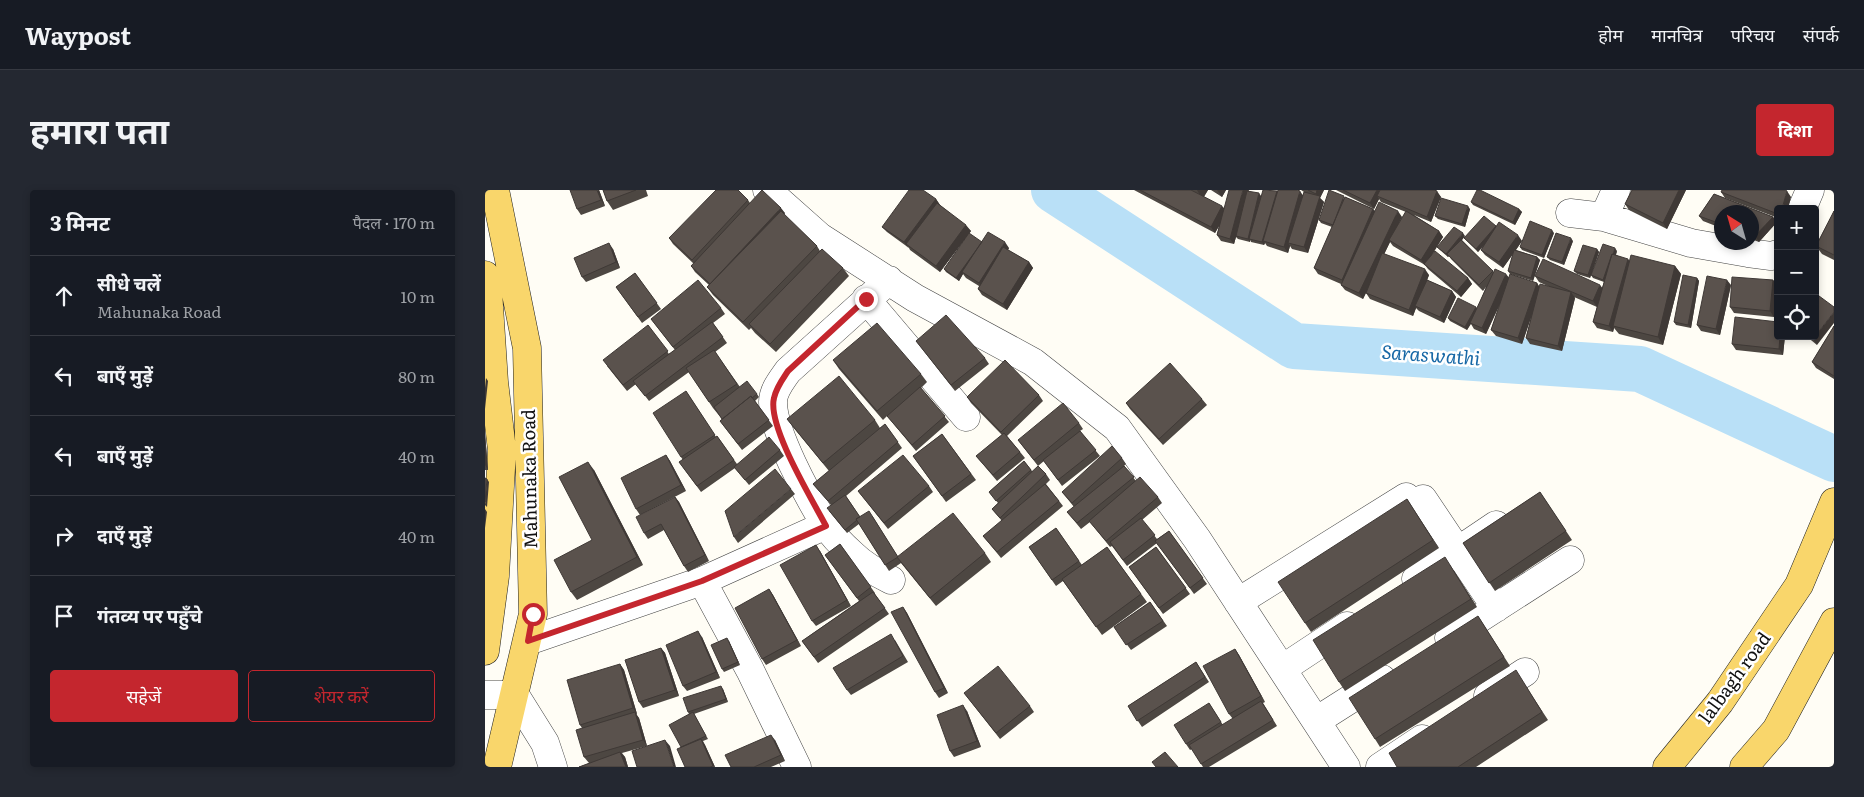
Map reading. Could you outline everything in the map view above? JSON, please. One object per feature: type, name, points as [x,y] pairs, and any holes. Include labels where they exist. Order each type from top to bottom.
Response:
[{"type":"main road","name":"Mahunaka Road","points":[[495,190],[527,348],[533,614],[497,767]]},
{"type":"main road","points":[[485,275],[488,290],[494,382],[502,450],[495,576],[485,651]]},
{"type":"main road","name":"lalbagh road","points":[[1667,767],[1720,702],[1799,586],[1834,502]]},
{"type":"main road","points":[[1744,767],[1776,730],[1830,640]]},
{"type":"street","points":[[767,190],[820,237],[915,298],[1033,362],[1117,428],[1197,539],[1346,767]]},
{"type":"street","points":[[1604,217],[1616,190]]},
{"type":"street","points":[[1804,205],[1810,190]]},
{"type":"street","points":[[1570,213],[1604,217],[1691,243],[1748,253],[1774,255]]},
{"type":"street","points":[[889,280],[788,371],[779,384],[773,400],[775,416],[784,444],[826,526],[853,556],[869,569],[891,580]]},
{"type":"street","points":[[866,299],[966,416]]},
{"type":"street","points":[[1238,602],[1415,498],[1457,551],[1496,608]]},
{"type":"street","points":[[1394,594],[1515,513]]},
{"type":"street","points":[[528,641],[702,581],[826,526]]},
{"type":"street","points":[[1430,649],[1570,560]]},
{"type":"street","points":[[702,581],[750,670],[797,767]]},
{"type":"street","points":[[1282,669],[1370,610]]},
{"type":"street","points":[[1316,720],[1406,664]]},
{"type":"street","points":[[1468,709],[1525,672]]},
{"type":"street","points":[[485,695],[515,695],[542,737],[553,767]]},
{"type":"street","points":[[1380,767],[1444,725]]},
{"type":"building","points":[[570,190],[597,190],[601,200],[577,209]]},
{"type":"building","points":[[603,190],[636,190],[607,201]]},
{"type":"building","points":[[716,190],[738,190],[748,200],[692,260],[669,238]]},
{"type":"building","points":[[762,190],[781,208],[710,284],[691,266]]},
{"type":"building","points":[[909,190],[923,190],[936,199],[904,242],[882,227]]},
{"type":"building","points":[[1140,190],[1191,190],[1222,206],[1211,227]]},
{"type":"building","points":[[1229,190],[1243,190],[1230,239],[1217,235]]},
{"type":"building","points":[[1263,190],[1277,191],[1262,242],[1249,239]]},
{"type":"building","points":[[1278,190],[1300,191],[1284,247],[1263,241]]},
{"type":"building","points":[[1308,190],[1317,190],[1316,194]]},
{"type":"building","points":[[1329,190],[1344,196],[1333,225],[1319,220]]},
{"type":"building","points":[[1343,190],[1377,190],[1370,203]]},
{"type":"building","points":[[1380,190],[1437,191],[1427,217],[1377,196]]},
{"type":"building","points":[[1477,190],[1519,209],[1513,222],[1471,202]]},
{"type":"building","points":[[1632,190],[1679,190],[1663,223],[1625,204]]},
{"type":"building","points":[[1722,190],[1787,191],[1783,205],[1774,205],[1774,212],[1759,205],[1721,192]]},
{"type":"building","points":[[1247,191],[1259,193],[1248,239],[1236,236]]},
{"type":"building","points":[[1304,192],[1320,196],[1304,247],[1288,243]]},
{"type":"building","points":[[1714,194],[1742,205],[1714,205],[1714,221],[1699,216]]},
{"type":"building","points":[[1345,197],[1373,209],[1342,280],[1314,268]]},
{"type":"building","points":[[1441,198],[1468,206],[1462,224],[1435,216]]},
{"type":"building","points":[[1379,202],[1398,211],[1359,293],[1341,285]]},
{"type":"building","points":[[937,203],[966,225],[936,266],[906,244]]},
{"type":"building","points":[[781,211],[817,246],[743,322],[707,287]]},
{"type":"building","points":[[1406,211],[1439,231],[1421,260],[1389,240]]},
{"type":"building","points":[[1834,211],[1834,255],[1819,248],[1819,240]]},
{"type":"building","points":[[1759,212],[1773,217],[1759,232]]},
{"type":"building","points":[[1484,216],[1496,226],[1476,249],[1464,238]]},
{"type":"building","points":[[1530,221],[1552,230],[1542,255],[1520,247]]},
{"type":"building","points":[[1499,222],[1518,235],[1499,262],[1481,250]]},
{"type":"building","points":[[1454,227],[1463,233],[1446,254],[1437,247]]},
{"type":"building","points":[[988,232],[1005,242],[979,283],[962,272]]},
{"type":"building","points":[[969,233],[982,242],[956,278],[944,269]]},
{"type":"building","points":[[1556,233],[1571,238],[1562,262],[1547,257]]},
{"type":"building","points":[[1461,240],[1493,271],[1479,285],[1447,254]]},
{"type":"building","points":[[609,243],[616,262],[582,277],[574,258]]},
{"type":"building","points":[[1603,244],[1615,248],[1603,280],[1591,275]]},
{"type":"building","points":[[1583,245],[1597,249],[1588,275],[1574,271]]},
{"type":"building","points":[[1003,247],[1029,262],[1003,304],[978,289]]},
{"type":"building","points":[[822,249],[843,268],[770,344],[749,324]]},
{"type":"building","points":[[1514,250],[1537,257],[1531,278],[1508,271]]},
{"type":"building","points":[[1435,251],[1468,278],[1457,291],[1424,264]]},
{"type":"building","points":[[1382,253],[1425,269],[1409,310],[1366,293]]},
{"type":"building","points":[[1612,254],[1628,259],[1609,326],[1593,322]]},
{"type":"building","points":[[1631,255],[1675,266],[1658,337],[1613,326]]},
{"type":"building","points":[[1543,259],[1600,285],[1593,301],[1535,276]]},
{"type":"building","points":[[1495,269],[1506,274],[1482,328],[1470,323]]},
{"type":"building","points":[[635,273],[657,303],[638,317],[616,287]]},
{"type":"building","points":[[1510,274],[1537,283],[1518,338],[1491,330]]},
{"type":"building","points":[[1683,275],[1697,278],[1688,325],[1674,322]]},
{"type":"building","points":[[1707,276],[1727,280],[1716,329],[1697,325]]},
{"type":"building","points":[[1732,277],[1773,280],[1770,311],[1730,307]]},
{"type":"building","points":[[698,280],[721,308],[673,347],[651,319]]},
{"type":"building","points":[[1427,280],[1452,291],[1440,317],[1415,306]]},
{"type":"building","points":[[1540,284],[1571,292],[1558,346],[1526,338]]},
{"type":"building","points":[[1819,296],[1834,307],[1834,312],[1819,331]]},
{"type":"building","points":[[1458,298],[1476,307],[1465,327],[1448,318]]},
{"type":"building","points":[[946,315],[985,358],[951,385],[916,341]]},
{"type":"building","points":[[1735,317],[1774,322],[1774,340],[1780,340],[1779,349],[1732,344]]},
{"type":"building","points":[[712,322],[723,337],[645,396],[633,381]]},
{"type":"building","points":[[877,323],[921,374],[877,411],[833,360]]},
{"type":"building","points":[[648,325],[668,351],[623,385],[603,360]]},
{"type":"building","points":[[1834,326],[1834,376],[1812,362]]},
{"type":"building","points":[[714,350],[737,384],[709,402],[686,368]]},
{"type":"building","points":[[1005,360],[1039,395],[1001,432],[967,397]]},
{"type":"building","points":[[1170,363],[1202,399],[1159,439],[1126,403]]},
{"type":"building","points":[[839,376],[875,420],[823,463],[787,419]]},
{"type":"building","points":[[747,381],[757,394],[752,398],[751,396],[722,419],[714,407]]},
{"type":"building","points":[[920,387],[945,416],[912,445],[887,416]]},
{"type":"building","points":[[686,391],[715,435],[681,457],[653,413]]},
{"type":"building","points":[[751,396],[769,420],[738,444],[720,421]]},
{"type":"building","points":[[1063,403],[1079,423],[1034,460],[1018,440]]},
{"type":"building","points":[[885,424],[898,442],[828,501],[813,484]]},
{"type":"building","points":[[1080,431],[1096,450],[1058,480],[1043,460]]},
{"type":"building","points":[[1004,433],[1020,452],[993,475],[976,456]]},
{"type":"building","points":[[942,434],[971,474],[942,496],[913,456]]},
{"type":"building","points":[[717,436],[734,460],[697,486],[679,462]]},
{"type":"building","points":[[769,437],[780,450],[745,480],[734,467]]},
{"type":"building","points":[[1112,446],[1122,458],[1072,503],[1062,492]]},
{"type":"building","points":[[666,455],[681,485],[636,509],[621,478]]},
{"type":"building","points":[[903,455],[929,486],[884,523],[858,491]]},
{"type":"building","points":[[1024,461],[1031,470],[996,501],[989,492]]},
{"type":"building","points":[[588,462],[637,557],[571,592],[554,560],[592,540],[559,477]]},
{"type":"building","points":[[1038,466],[1046,474],[1000,518],[992,509]]},
{"type":"building","points":[[1124,466],[1134,477],[1077,523],[1067,512]]},
{"type":"building","points":[[775,469],[791,489],[734,537],[725,511]]},
{"type":"building","points":[[1140,477],[1158,497],[1106,541],[1089,521]]},
{"type":"building","points":[[485,478],[487,479],[485,502]]},
{"type":"building","points":[[1045,484],[1059,501],[997,552],[983,536]]},
{"type":"building","points":[[1540,492],[1566,531],[1489,583],[1463,543]]},
{"type":"building","points":[[845,495],[860,517],[845,530],[827,508]]},
{"type":"building","points":[[675,497],[705,555],[684,566],[661,524],[644,533],[636,517]]},
{"type":"building","points":[[1407,499],[1433,540],[1305,623],[1278,582]]},
{"type":"building","points":[[869,511],[898,557],[885,565],[856,519]]},
{"type":"building","points":[[953,513],[985,553],[930,598],[897,557]]},
{"type":"building","points":[[1141,518],[1155,535],[1123,560],[1110,542]]},
{"type":"building","points":[[1056,528],[1079,561],[1052,580],[1029,547]]},
{"type":"building","points":[[1169,531],[1203,578],[1190,588],[1155,541]]},
{"type":"building","points":[[840,544],[871,587],[857,598],[825,555]]},
{"type":"building","points":[[816,545],[847,600],[812,621],[780,565]]},
{"type":"building","points":[[1107,547],[1141,594],[1096,627],[1062,579]]},
{"type":"building","points":[[1156,547],[1186,588],[1159,608],[1129,567]]},
{"type":"building","points":[[1445,557],[1471,599],[1339,682],[1313,640]]},
{"type":"building","points":[[769,589],[797,640],[762,659],[735,608]]},
{"type":"building","points":[[873,592],[885,608],[814,657],[802,641]]},
{"type":"building","points":[[1150,602],[1163,621],[1126,645],[1114,627]]},
{"type":"building","points":[[903,607],[944,688],[935,692],[891,612]]},
{"type":"building","points":[[1478,616],[1504,657],[1375,739],[1349,698]]},
{"type":"building","points":[[698,631],[716,672],[683,686],[666,645]]},
{"type":"building","points":[[891,634],[903,656],[847,690],[833,668]]},
{"type":"building","points":[[727,638],[738,662],[722,669],[711,645]]},
{"type":"building","points":[[661,648],[675,690],[639,702],[625,660]]},
{"type":"building","points":[[1235,649],[1261,696],[1229,714],[1203,666]]},
{"type":"building","points":[[1196,662],[1205,677],[1137,721],[1128,706]]},
{"type":"building","points":[[620,664],[633,708],[580,725],[567,680]]},
{"type":"building","points":[[998,666],[1030,706],[996,733],[964,693]]},
{"type":"building","points":[[1516,670],[1542,712],[1458,767],[1397,767],[1389,753]]},
{"type":"building","points":[[721,686],[726,699],[688,712],[683,698]]},
{"type":"building","points":[[1261,701],[1273,720],[1201,764],[1189,745]]},
{"type":"building","points":[[1209,703],[1221,722],[1186,744],[1174,725]]},
{"type":"building","points":[[963,705],[977,741],[950,751],[937,715]]},
{"type":"building","points":[[635,712],[643,740],[584,757],[576,730]]},
{"type":"building","points":[[693,712],[706,736],[681,747],[669,725]]},
{"type":"building","points":[[771,735],[781,755],[754,767],[731,767],[725,755]]},
{"type":"building","points":[[701,739],[713,766],[685,767],[677,749]]},
{"type":"building","points":[[665,740],[674,767],[637,767],[632,751]]},
{"type":"building","points":[[620,752],[626,767],[579,767]]},
{"type":"building","points":[[1165,752],[1178,767],[1156,767],[1152,762]]},
{"type":"waterway","name":"Saraswathi","points":[[1054,190],[1294,346],[1640,369],[1834,459]]},
{"type":"route","points":[[533,614],[528,641],[702,581],[826,526],[784,444],[775,416],[773,400],[779,384],[788,371],[866,299]]}]
